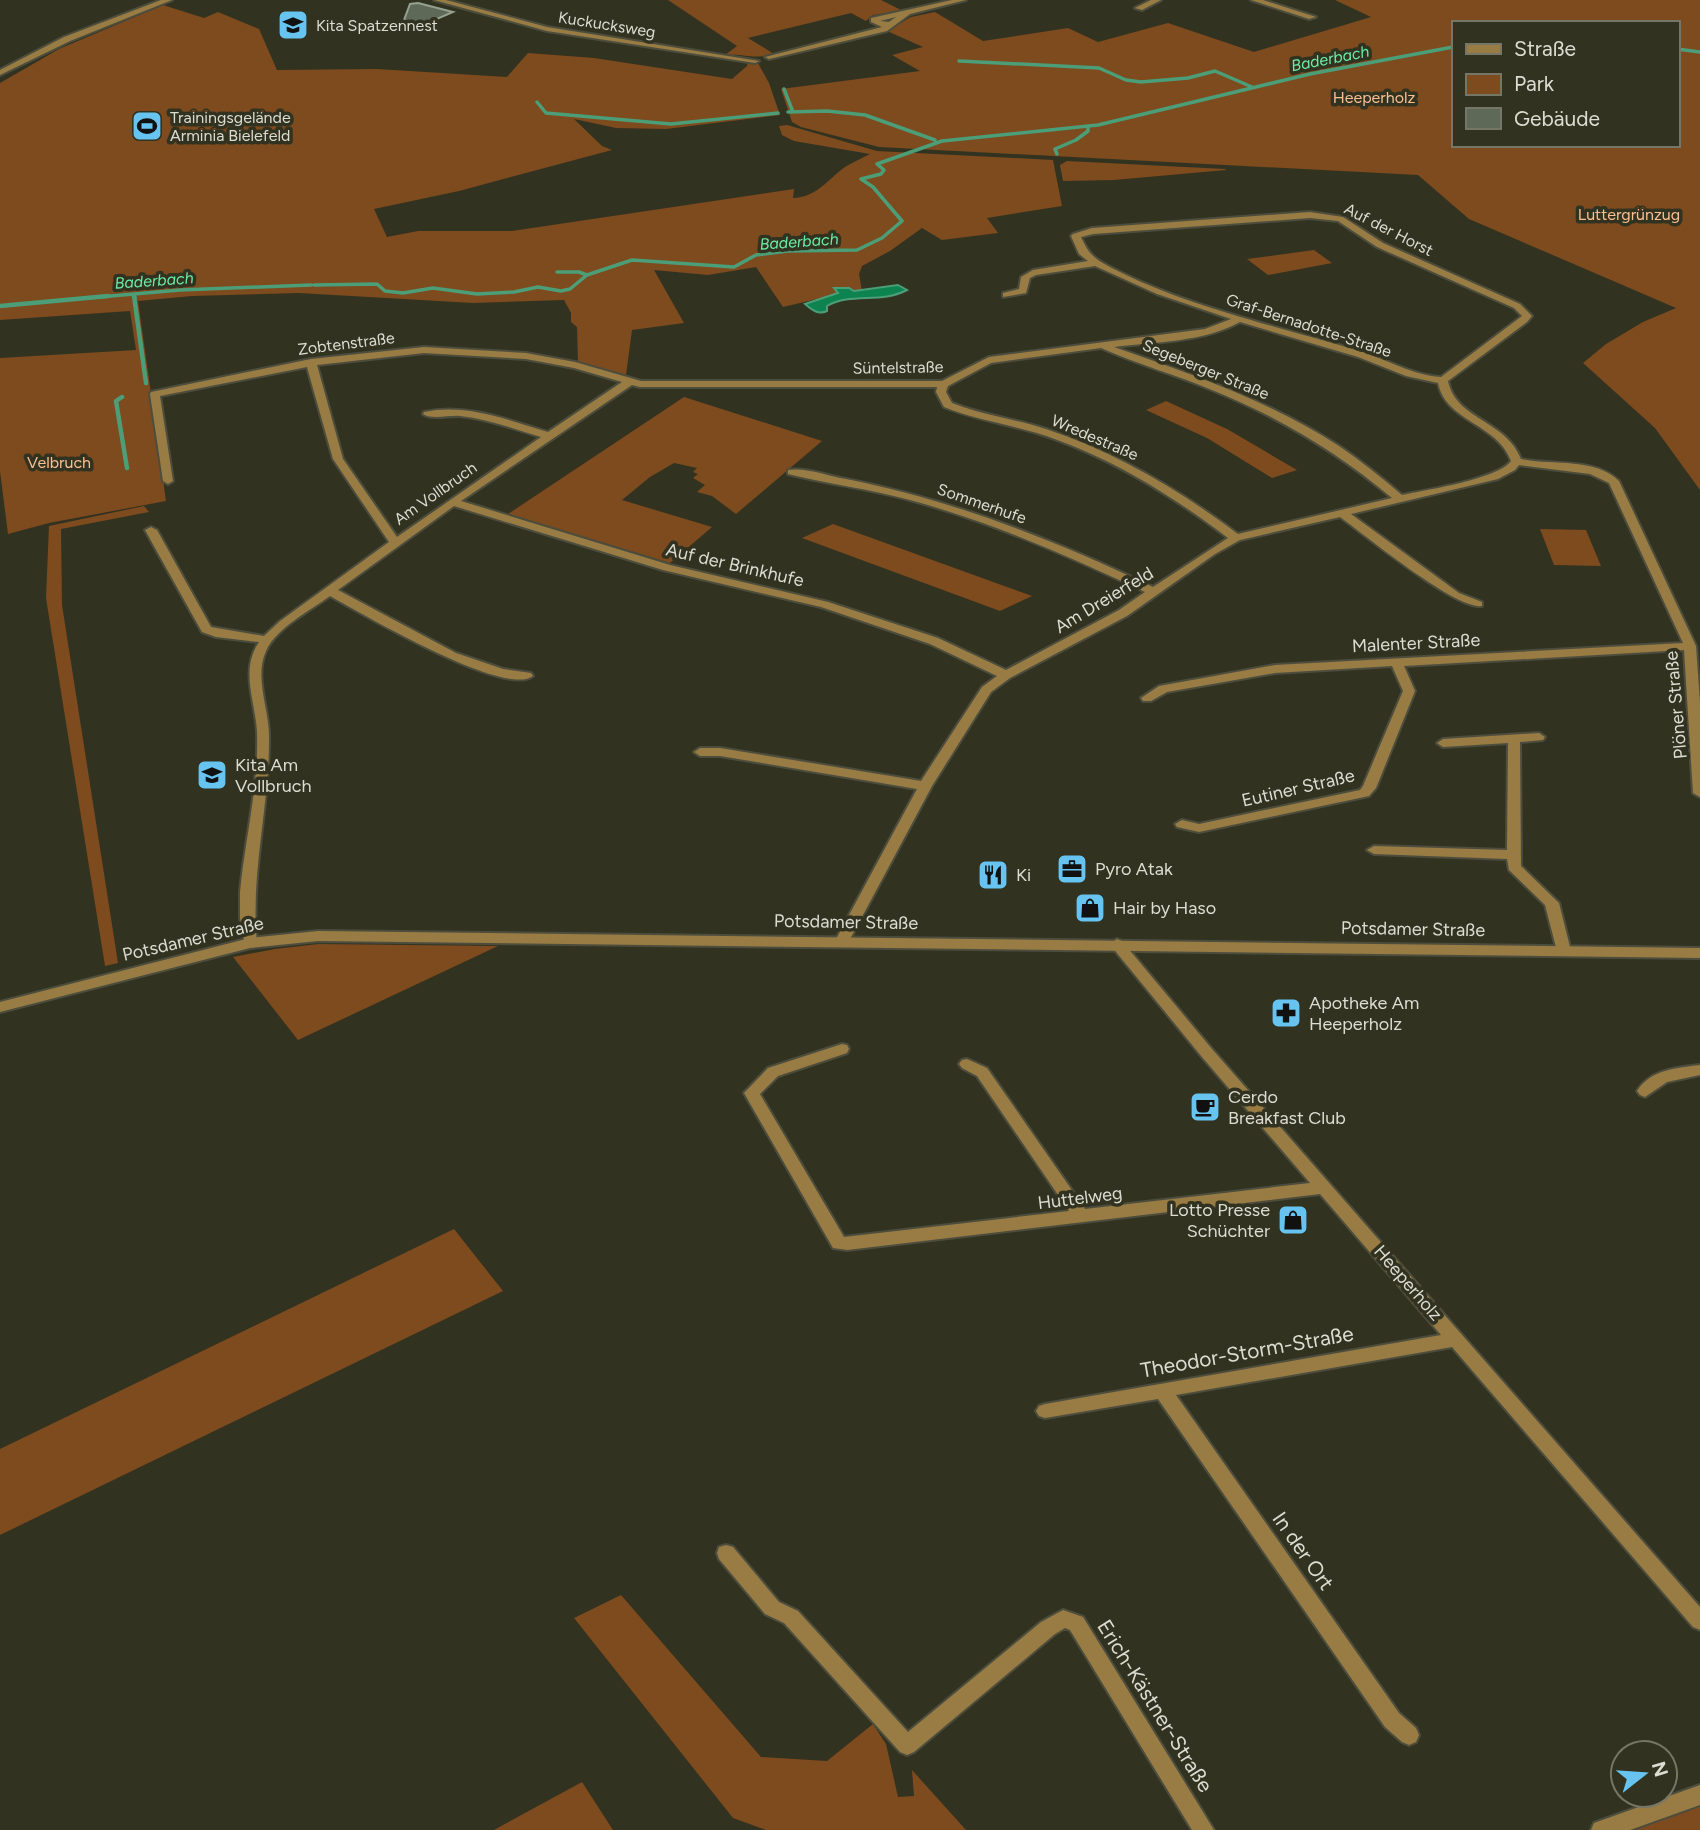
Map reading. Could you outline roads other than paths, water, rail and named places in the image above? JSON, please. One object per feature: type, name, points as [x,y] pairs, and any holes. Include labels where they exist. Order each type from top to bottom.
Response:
[{"type":"street","points":[[0,74],[67,39],[168,0]]},
{"type":"street","name":"Kuckucksweg","points":[[438,0],[547,29],[755,61]]},
{"type":"street","points":[[892,24],[881,25],[874,20],[962,0]]},
{"type":"street","points":[[1139,8],[1157,0]]},
{"type":"street","points":[[1255,0],[1312,17]]},
{"type":"street","points":[[769,57],[884,29],[906,14]]},
{"type":"street","name":"Auf der Horst","points":[[1096,263],[1084,254],[1076,240],[1078,234],[1279,216],[1340,219],[1380,245],[1525,312],[1527,316],[1524,320],[1443,380]]},
{"type":"street","points":[[1006,295],[1023,292],[1028,275],[1096,263]]},
{"type":"street","name":"Graf-Bernadotte-Straße","points":[[1096,263],[1182,301],[1364,356],[1413,377],[1443,380]]},
{"type":"street","name":"Süntelstraße","points":[[629,382],[943,384],[953,382],[974,366],[989,360],[1206,332],[1224,327],[1240,318]]},
{"type":"street","name":"Segeberger Straße","points":[[1101,346],[1188,376],[1259,406],[1345,455],[1401,499]]},
{"type":"street","name":"Zobtenstraße","points":[[168,481],[155,394],[311,362],[400,351],[478,351],[550,360],[629,382]]},
{"type":"street","points":[[311,362],[338,459],[395,542]]},
{"type":"street","points":[[1443,380],[1450,399],[1509,442],[1516,461]]},
{"type":"street","name":"Am Vollbruch","points":[[267,640],[395,542],[629,382]]},
{"type":"street","name":"Wredestraße","points":[[943,384],[941,393],[948,405],[1042,431],[1098,453],[1168,489],[1237,538]]},
{"type":"street","points":[[428,414],[438,412],[489,419],[548,436]]},
{"type":"street","name":"Am Dreierfeld","points":[[842,941],[925,786],[975,704],[986,690],[1006,675],[1102,625],[1211,552],[1237,538],[1494,477],[1511,468],[1516,461]]},
{"type":"street","name":"Plöner Straße","points":[[1516,461],[1540,468],[1593,471],[1614,481],[1690,646],[1700,793]]},
{"type":"street","name":"Sommerhufe","points":[[792,472],[883,490],[977,517],[1079,556],[1154,592]]},
{"type":"street","name":"Auf der Brinkhufe","points":[[452,502],[655,565],[824,604],[873,619],[934,642],[1006,675]]},
{"type":"street","points":[[1343,514],[1455,595],[1478,604]]},
{"type":"street","points":[[151,530],[206,629],[216,633],[267,640],[257,659],[256,670],[264,737],[247,898],[250,943]]},
{"type":"street","points":[[330,591],[440,648],[493,671],[527,676]]},
{"type":"street","name":"Malenter Straße","points":[[1147,698],[1163,689],[1264,670],[1690,646]]},
{"type":"street","name":"Eutiner Straße","points":[[1182,824],[1199,828],[1364,793],[1369,788],[1409,691],[1396,662]]},
{"type":"street","points":[[1443,743],[1539,737]]},
{"type":"street","points":[[1514,738],[1514,867],[1552,903],[1564,951]]},
{"type":"street","points":[[700,752],[720,752],[925,786]]},
{"type":"street","points":[[1374,849],[1514,855]]},
{"type":"street","name":"Potsdamer Straße","points":[[0,1007],[250,943],[349,935],[1700,953]]},
{"type":"street","name":"Heeperholz","points":[[1117,944],[1207,1053],[1700,1621]]},
{"type":"street","name":"Huttelweg","points":[[842,1049],[773,1072],[752,1093],[839,1242],[877,1241],[1325,1187]]},
{"type":"street","points":[[967,1064],[982,1072],[1082,1217]]},
{"type":"street","points":[[1645,1091],[1649,1084],[1659,1079],[1700,1070]]},
{"type":"street","name":"Theodor-Storm-Straße","points":[[1045,1410],[1457,1339]]},
{"type":"street","name":"In der Ort","points":[[1162,1390],[1392,1720],[1409,1735]]},
{"type":"street","name":"Erich-Kästner-Straße","points":[[726,1553],[772,1608],[792,1616],[907,1745],[1048,1628],[1063,1619],[1076,1623],[1204,1830]]},
{"type":"street","points":[[1601,1830],[1700,1795]]},
{"type":"waterway","name":"Baderbach","points":[[1088,126],[1310,74],[1452,47]]},
{"type":"waterway","name":"Baderbach","points":[[1679,49],[1700,52]]},
{"type":"waterway","points":[[959,61],[1099,68],[1126,80],[1141,82],[1188,78],[1215,71],[1252,87]]},
{"type":"waterway","points":[[784,89],[793,112]]},
{"type":"waterway","points":[[537,102],[546,113],[671,124],[778,113]]},
{"type":"waterway","points":[[793,112],[827,111],[865,115],[935,140]]},
{"type":"waterway","points":[[788,112],[793,112]]},
{"type":"waterway","name":"Baderbach","points":[[587,275],[632,260],[734,267],[756,255],[788,251],[857,250],[882,238],[902,221],[873,187],[861,179],[881,174],[884,170],[877,164],[942,141],[1088,126]]},
{"type":"waterway","points":[[1057,154],[1055,149],[1076,140],[1088,131],[1088,126]]},
{"type":"waterway","points":[[557,272],[579,272],[587,275]]},
{"type":"waterway","name":"Baderbach","points":[[314,285],[377,284],[385,291],[403,293],[433,288],[477,294],[514,292],[538,287],[561,291],[570,289],[587,275]]},
{"type":"waterway","name":"Baderbach","points":[[134,294],[311,285]]},
{"type":"waterway","name":"Baderbach","points":[[88,298],[134,294]]},
{"type":"waterway","name":"Baderbach","points":[[134,294],[135,298]]},
{"type":"waterway","name":"Baderbach","points":[[0,306],[108,296]]},
{"type":"waterway","points":[[134,296],[146,383]]},
{"type":"waterway","points":[[122,397],[116,401],[127,468]]},
{"type":"place","name":"Kita Spatzennest","points":[[293,25]]},
{"type":"place","name":"Trainingsgelände Arminia Bielefeld","points":[[147,126]]},
{"type":"place","name":"Kita Am Vollbruch","points":[[212,775]]},
{"type":"place","name":"Pyro Atak","points":[[1072,869]]},
{"type":"place","name":"Ki","points":[[993,875]]},
{"type":"place","name":"Hair by Haso","points":[[1090,908]]},
{"type":"place","name":"Apotheke Am Heeperholz","points":[[1286,1013]]},
{"type":"place","name":"Cerdo Breakfast Club","points":[[1205,1107]]},
{"type":"place","name":"Lotto Presse Schüchter","points":[[1293,1220]]},
{"type":"park label","name":"Luttergrünzug","points":[[1629,214]]},
{"type":"park label","name":"Velbruch","points":[[59,462]]}]
